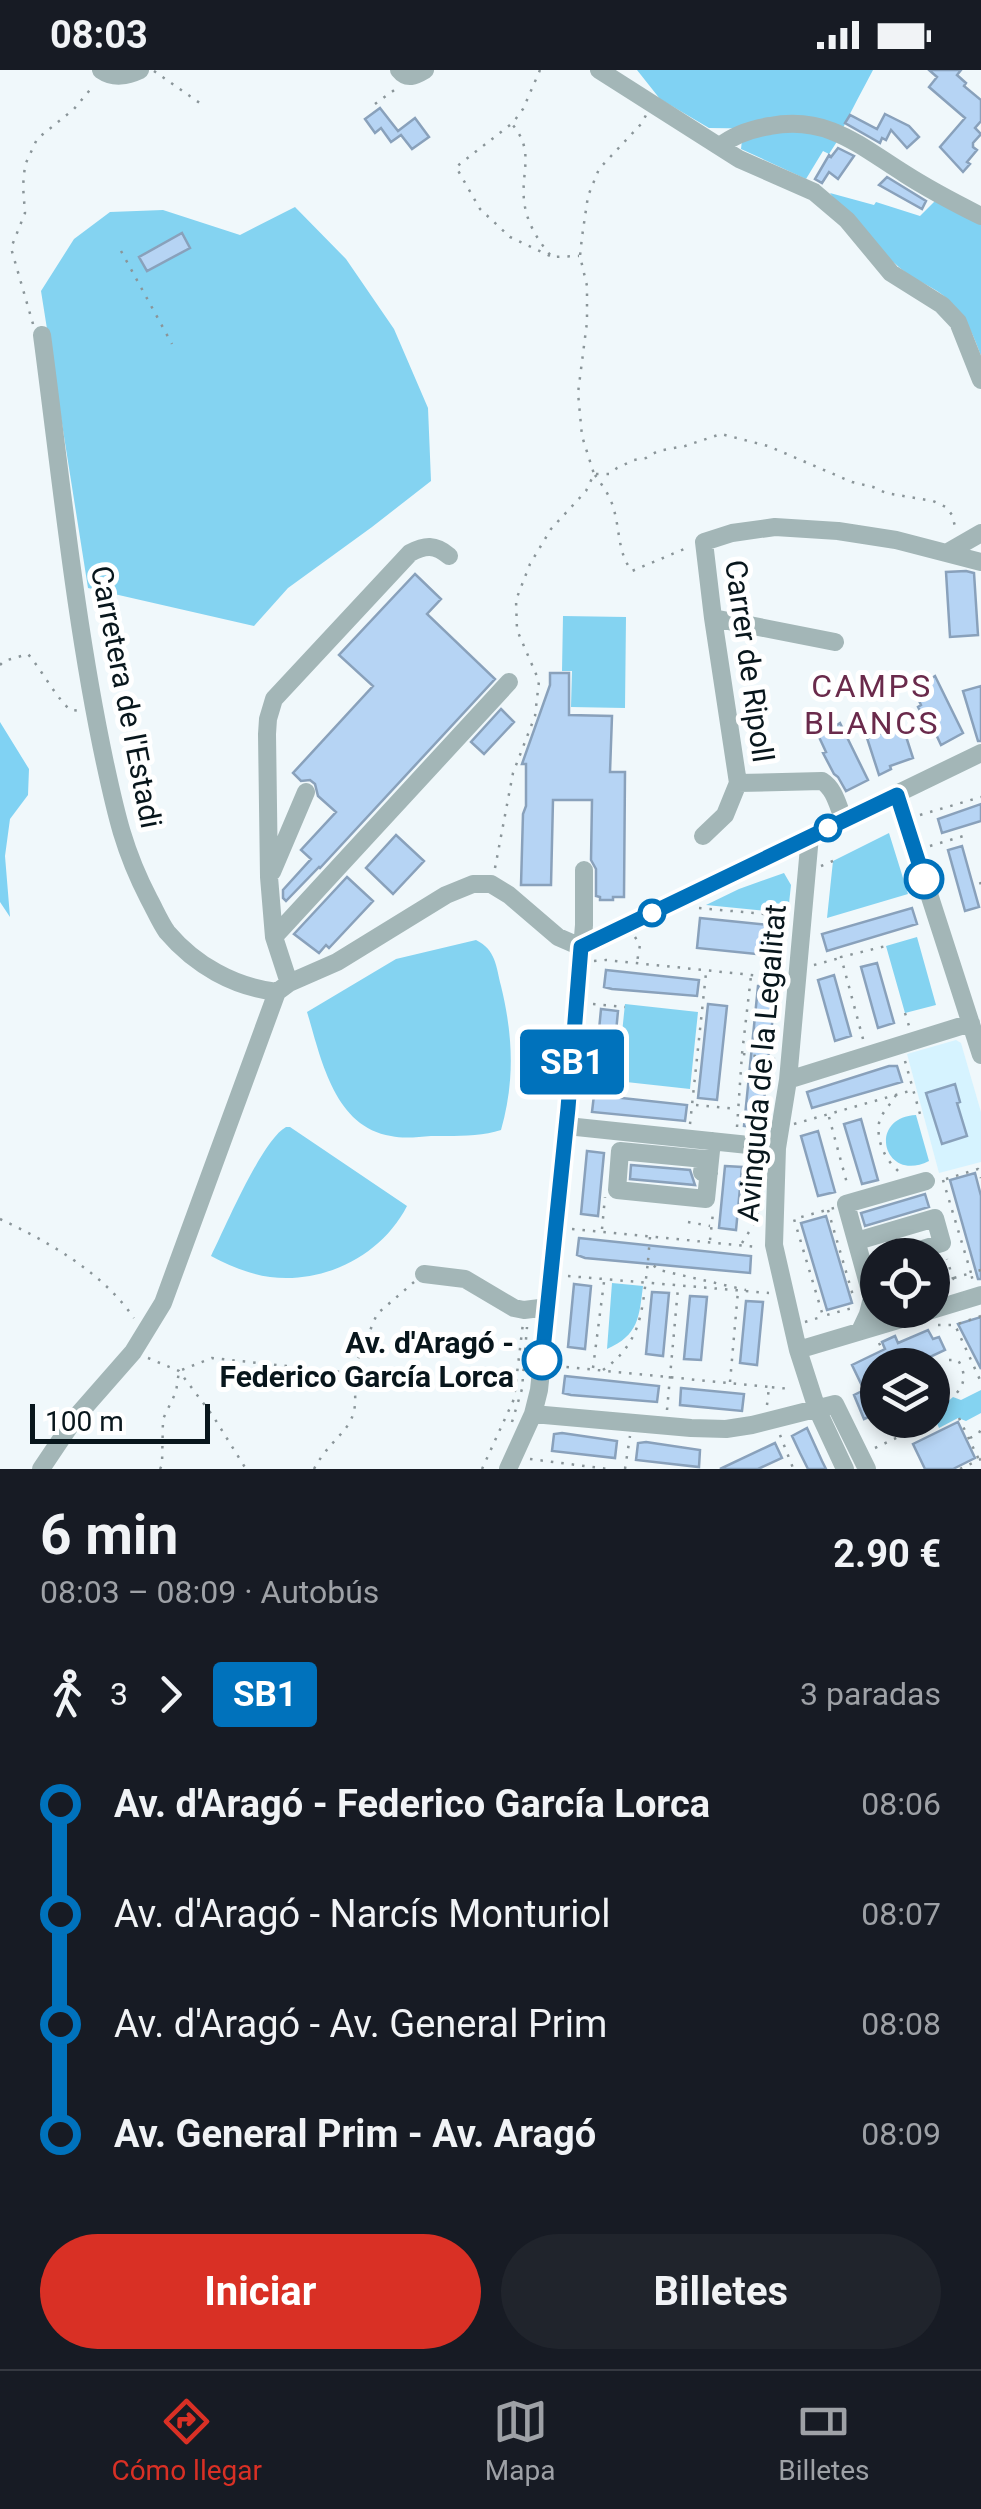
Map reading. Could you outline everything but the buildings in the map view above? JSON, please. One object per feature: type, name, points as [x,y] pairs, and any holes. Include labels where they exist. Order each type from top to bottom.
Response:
[{"type":"street","points":[[599,70],[739,159],[814,192],[847,220],[890,272],[942,305],[958,322],[981,380]]},
{"type":"street","points":[[630,70],[644,98]]},
{"type":"street","points":[[103,72],[125,76],[149,72]]},
{"type":"street","points":[[720,146],[734,135],[757,128],[784,123],[816,125],[840,134],[935,193],[981,216]]},
{"type":"street","name":"Carretera de l'Estadi","points":[[42,336],[94,711],[120,834],[165,929],[190,956],[245,986],[283,988]]},
{"type":"street","points":[[704,542],[732,533],[775,527],[964,542],[981,562]]},
{"type":"street","name":"Carrer de Ripoll","points":[[702,836],[726,815],[738,782],[704,542]]},
{"type":"street","points":[[42,1469],[76,1416],[133,1352],[163,1303],[283,988],[274,937],[270,877],[267,734],[274,700],[410,553],[428,546],[437,547],[448,556]]},
{"type":"street","points":[[713,618],[834,642]]},
{"type":"street","points":[[274,937],[509,682]]},
{"type":"street","points":[[581,955],[668,905],[981,753]]},
{"type":"street","points":[[738,782],[822,781],[834,795],[844,820]]},
{"type":"street","points":[[270,877],[306,792]]},
{"type":"street","points":[[897,795],[981,1055]]},
{"type":"street","name":"Avinguda de la Legalitat","points":[[810,836],[788,1080],[777,1148],[774,1245],[798,1350],[814,1400],[845,1469]]},
{"type":"street","points":[[510,1463],[533,1414],[539,1390],[567,1126],[584,925],[584,870]]},
{"type":"street","points":[[283,988],[337,962],[446,895],[473,884],[492,884],[509,894],[581,955]]},
{"type":"street","points":[[788,1080],[971,1023]]},
{"type":"street","points":[[567,1126],[777,1148]]},
{"type":"street","points":[[709,1173],[702,1172],[704,1158],[620,1150],[617,1190],[706,1199],[709,1173],[712,1141]]},
{"type":"street","points":[[860,1246],[846,1204],[926,1181]]},
{"type":"street","points":[[867,1238],[935,1218],[940,1238]]},
{"type":"street","points":[[424,1274],[465,1279],[514,1308],[548,1307]]},
{"type":"street","points":[[950,1308],[979,1296]]},
{"type":"street","points":[[860,1332],[862,1328]]},
{"type":"street","points":[[798,1350],[877,1328]]},
{"type":"street","points":[[533,1414],[726,1429],[770,1421],[814,1400],[835,1404],[864,1462]]},
{"type":"path","points":[[149,72],[153,70]]},
{"type":"path","points":[[149,72],[165,70]]},
{"type":"path","points":[[540,70],[512,124],[456,167],[480,209],[510,237],[552,256],[580,256]]},
{"type":"path","points":[[42,336],[36,333],[12,248],[25,213],[26,165],[36,139],[74,109],[103,72]]},
{"type":"path","points":[[149,72],[204,106]]},
{"type":"path","points":[[375,104],[403,84],[411,72]]},
{"type":"path","points":[[644,98],[642,123],[599,169],[588,196],[580,256],[587,286],[587,322],[578,393],[582,436],[594,474],[614,510],[628,568],[632,571],[704,542]]},
{"type":"path","points":[[512,124],[519,133],[527,162],[524,204],[536,238],[552,256]]},
{"type":"path","points":[[120,250],[172,344]]},
{"type":"path","points":[[594,474],[609,474],[658,451],[720,434],[768,446],[886,493],[933,501],[952,515],[964,542]]},
{"type":"path","points":[[492,884],[513,773],[534,716],[540,681],[517,630],[516,600],[550,529],[586,492],[594,474]]},
{"type":"path","points":[[0,666],[28,654],[56,697],[70,710],[94,711]]},
{"type":"path","points":[[905,819],[981,797]]},
{"type":"path","points":[[915,850],[967,835]]},
{"type":"path","points":[[668,905],[782,916]]},
{"type":"path","points":[[636,938],[640,945],[637,964]]},
{"type":"path","points":[[798,970],[886,946]]},
{"type":"path","points":[[581,955],[776,978]]},
{"type":"path","points":[[841,957],[868,1055]]},
{"type":"path","points":[[691,1120],[706,971]]},
{"type":"path","points":[[737,1131],[752,976]]},
{"type":"path","points":[[577,1002],[625,1007]]},
{"type":"path","points":[[900,1045],[918,1114]]},
{"type":"path","points":[[742,1054],[778,1059]]},
{"type":"path","points":[[570,1086],[618,1091],[620,1082]]},
{"type":"path","points":[[780,1128],[913,1090]]},
{"type":"path","points":[[896,1095],[879,1122],[880,1139],[892,1167],[903,1175]]},
{"type":"path","points":[[692,1105],[739,1110]]},
{"type":"path","points":[[828,1114],[846,1182]]},
{"type":"path","points":[[979,1296],[943,1180],[980,1169],[981,1178]]},
{"type":"path","points":[[740,1246],[754,1224],[760,1204]]},
{"type":"path","points":[[604,1205],[611,1206]]},
{"type":"path","points":[[828,1210],[856,1306],[823,1316],[794,1220],[828,1210]]},
{"type":"path","points":[[602,1232],[604,1214]]},
{"type":"path","points":[[0,1219],[44,1240],[86,1269],[127,1308],[146,1334]]},
{"type":"path","points":[[688,1222],[712,1226],[710,1242]]},
{"type":"path","points":[[556,1227],[762,1248]]},
{"type":"path","points":[[602,1370],[634,1337],[642,1314],[650,1237]]},
{"type":"path","points":[[648,1260],[665,1272],[757,1292]]},
{"type":"path","points":[[950,1271],[952,1278],[981,1270]]},
{"type":"path","points":[[314,1469],[350,1424],[357,1396],[352,1373],[377,1314],[424,1274]]},
{"type":"path","points":[[551,1274],[785,1295]]},
{"type":"path","points":[[593,1370],[604,1279]]},
{"type":"path","points":[[666,1426],[678,1286]]},
{"type":"path","points":[[730,1383],[738,1291]]},
{"type":"path","points":[[601,1314],[610,1314]]},
{"type":"path","points":[[950,1323],[955,1325],[981,1316]]},
{"type":"path","points":[[482,1469],[514,1399],[523,1320],[528,1324],[522,1390],[509,1430]]},
{"type":"path","points":[[953,1320],[981,1382]]},
{"type":"path","points":[[133,1352],[179,1371],[246,1469]]},
{"type":"path","points":[[179,1371],[212,1358],[352,1373]]},
{"type":"path","points":[[950,1360],[958,1360],[964,1370],[964,1381],[953,1397]]},
{"type":"path","points":[[542,1364],[769,1387],[814,1400]]},
{"type":"path","points":[[160,1469],[163,1420],[176,1392],[179,1371]]},
{"type":"path","points":[[769,1387],[770,1421],[794,1468]]},
{"type":"path","points":[[958,1418],[980,1461],[960,1469]]},
{"type":"path","points":[[625,1469],[632,1423]]},
{"type":"path","points":[[969,1439],[981,1428]]},
{"type":"path","points":[[864,1462],[904,1438]]},
{"type":"path","points":[[510,1463],[608,1469]]},
{"type":"shaded area","points":[[637,70],[873,70],[842,130],[709,128],[660,99]]},
{"type":"shaded area","points":[[793,128],[838,140],[829,154],[823,151],[806,179],[741,149],[742,140]]},
{"type":"shaded area","points":[[830,193],[920,216],[936,200],[981,221],[981,356],[968,326],[950,301],[891,260]]},
{"type":"shaded area","points":[[295,207],[346,259],[394,329],[428,408],[431,481],[288,588],[254,626],[88,588],[41,291],[74,239],[110,212],[163,210],[240,235]]},
{"type":"shaded area","points":[[563,616],[626,617],[625,708],[571,707],[572,671],[562,671]]},
{"type":"shaded area","points":[[0,722],[29,769],[28,795],[10,819],[5,856],[10,917],[0,902]]},
{"type":"shaded area","points":[[889,833],[908,894],[827,918],[833,861]]},
{"type":"shaded area","points":[[784,873],[791,885],[788,913],[706,905],[739,889]]},
{"type":"shaded area","points":[[917,937],[936,1005],[905,1013],[886,946]]},
{"type":"shaded area","points":[[476,940],[494,959],[508,1022],[510,1076],[501,1130],[406,1138],[372,1130],[343,1105],[333,1088],[307,1012],[396,959]]},
{"type":"shaded area","points":[[625,1004],[698,1012],[690,1089],[617,1081]]},
{"type":"shaded area","points":[[956,1040],[961,1043],[981,1112],[981,1162],[939,1173],[907,1054]]},
{"type":"shaded area","points":[[916,1115],[929,1161],[913,1166],[901,1164],[887,1148],[886,1137],[900,1119]]},
{"type":"shaded area","points":[[286,1127],[407,1206],[383,1239],[350,1263],[331,1271],[291,1278],[255,1274],[211,1256],[255,1166]]},
{"type":"shaded area","points":[[612,1283],[643,1286],[636,1324],[626,1338],[607,1349]]},
{"type":"shaded area","points":[[981,1390],[981,1413],[966,1421],[958,1418],[950,1422],[950,1400],[961,1400]]},
{"type":"bus line","name":"SB1","points":[[542,1360],[581,947],[897,795],[924,879]]},
{"type":"place","name":"Av. d'Aragó - Federico García Lorca","points":[[542,1360]]},
{"type":"district","name":"CAMPS BLANCS","points":[[872,704]]}]
